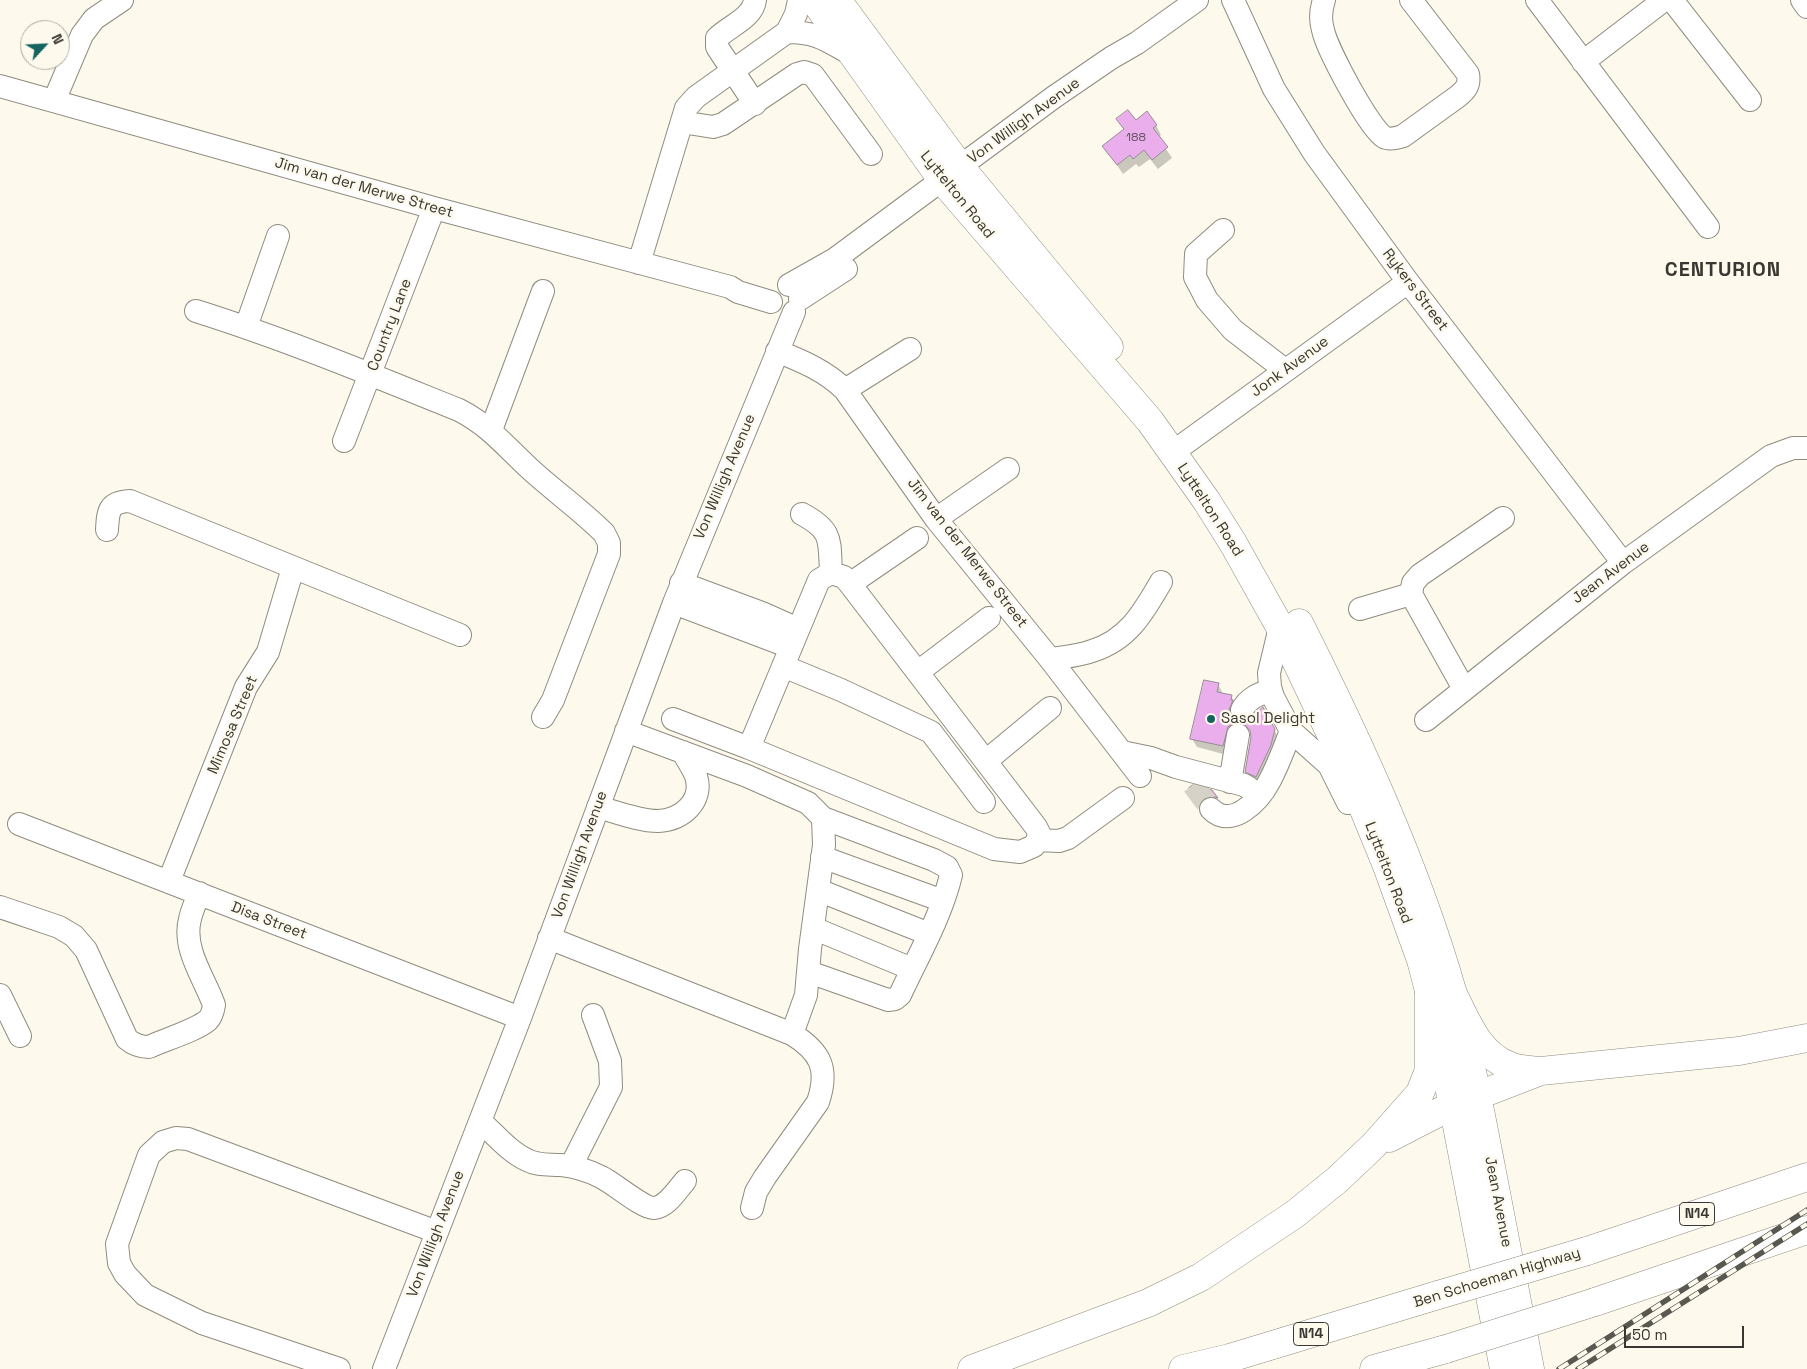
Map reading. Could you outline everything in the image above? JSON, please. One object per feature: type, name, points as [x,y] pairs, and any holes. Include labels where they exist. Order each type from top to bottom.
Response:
[{"type":"main road","name":"Lyttelton Road","points":[[814,0],[852,54],[1240,520],[1291,607],[1337,699],[1374,780],[1416,883],[1465,1100]]},
{"type":"main road","name":"Lyttelton Road","points":[[837,0],[956,180]]},
{"type":"main road","name":"Lyttelton Road","points":[[1179,447],[1206,500],[1233,543],[1280,627],[1346,766],[1387,866],[1421,960],[1441,993]]},
{"type":"main road","points":[[1441,993],[1474,1037],[1495,1058],[1510,1066],[1541,1071],[1739,1051],[1807,1038]]},
{"type":"main road","points":[[972,1369],[1148,1303],[1201,1277],[1295,1214],[1337,1180],[1374,1145],[1420,1093],[1429,1070],[1430,1048],[1441,993]]},
{"type":"main road","points":[[1374,1145],[1465,1100],[1541,1071]]},
{"type":"main road","name":"Jean Avenue","points":[[1465,1100],[1504,1369]]},
{"type":"main road","name":"Jean Avenue","points":[[1465,1100],[1530,1369]]},
{"type":"main road","name":"Ben Schoeman Highway","points":[[1183,1369],[1230,1358],[1587,1251],[1807,1177]]},
{"type":"main road","points":[[1374,1369],[1446,1349],[1595,1302],[1807,1230]]},
{"type":"street","points":[[54,101],[82,35],[94,19],[122,0]]},
{"type":"street","points":[[755,0],[750,13],[717,38],[717,47],[755,104]]},
{"type":"street","points":[[639,263],[686,108],[696,96],[787,32],[796,14],[799,0]]},
{"type":"street","name":"Von Willigh Avenue","points":[[384,1369],[520,1018],[677,593],[778,347],[785,337],[785,299],[835,259],[956,180],[1054,97],[1111,58],[1137,43],[1197,0]]},
{"type":"street","name":"Rykers Street","points":[[1233,0],[1274,90],[1314,153],[1408,282],[1623,563]]},
{"type":"street","points":[[1324,0],[1321,10],[1322,29],[1331,54],[1374,126],[1385,138],[1395,138],[1403,136],[1458,97],[1464,92],[1470,81],[1463,67],[1411,0]]},
{"type":"street","points":[[1537,0],[1708,228]]},
{"type":"street","points":[[1583,62],[1664,0]]},
{"type":"street","points":[[1672,0],[1750,100]]},
{"type":"street","points":[[1802,0],[1807,7]]},
{"type":"street","points":[[787,32],[806,32],[819,36],[852,54]]},
{"type":"street","points":[[682,122],[713,128],[723,124],[797,74],[804,72],[813,75],[871,154]]},
{"type":"street","name":"Jim van der Merwe Street","points":[[0,86],[434,208],[730,287],[746,285],[785,299]]},
{"type":"street","name":"Country Lane","points":[[344,441],[434,208]]},
{"type":"street","points":[[1223,230],[1196,254],[1195,277],[1206,300],[1233,330],[1285,370]]},
{"type":"street","points":[[246,327],[278,236]]},
{"type":"street","name":"Jonk Avenue","points":[[1179,447],[1408,282]]},
{"type":"street","points":[[491,430],[543,291]]},
{"type":"street","points":[[196,311],[246,327],[371,375],[459,410],[474,418],[491,430],[530,469],[604,532],[609,542],[609,554],[553,700],[543,717]]},
{"type":"street","name":"Jim van der Merwe Street","points":[[778,347],[820,370],[845,390],[936,519],[1050,659],[1140,776]]},
{"type":"street","points":[[845,390],[910,349]]},
{"type":"street","name":"Jean Avenue","points":[[1426,720],[1623,563],[1772,456],[1793,448],[1807,448]]},
{"type":"street","points":[[936,519],[1008,469]]},
{"type":"street","points":[[107,530],[107,514],[112,506],[118,501],[130,501],[460,635]]},
{"type":"street","points":[[673,719],[750,748],[994,848],[1009,852],[1020,852],[1034,846],[1038,840],[1040,835],[1036,827],[918,672],[841,578],[829,539],[818,522],[802,514]]},
{"type":"street","points":[[1464,689],[1411,594],[1413,583],[1420,575],[1503,518]]},
{"type":"street","points":[[750,748],[819,580],[841,578],[916,538]]},
{"type":"street","name":"Mimosa Street","points":[[169,881],[246,687],[268,652],[293,568]]},
{"type":"street","points":[[1050,659],[1092,652],[1123,635],[1142,615],[1161,582]]},
{"type":"street","points":[[677,593],[762,613],[790,647],[850,694],[931,732],[984,802]]},
{"type":"street","points":[[1360,609],[1411,594]]},
{"type":"street","points":[[918,672],[989,618]]},
{"type":"street","points":[[1280,627],[1269,673],[1271,690],[1291,731],[1329,766],[1350,807],[1387,866]]},
{"type":"street","points":[[1242,710],[1248,701],[1255,696],[1271,690]]},
{"type":"street","points":[[986,761],[1050,708]]},
{"type":"street","points":[[626,731],[747,776],[808,803],[823,818],[934,860],[947,867],[951,875],[943,901],[900,995],[895,999],[888,1000],[809,972]]},
{"type":"street","points":[[1211,809],[1221,816],[1232,817],[1241,813],[1268,784],[1291,731]]},
{"type":"street","points":[[1230,782],[1238,735]]},
{"type":"street","points":[[598,807],[658,821],[681,815],[689,809],[698,790],[696,776],[683,752]]},
{"type":"street","points":[[1122,752],[1151,758],[1188,777],[1230,782],[1249,788],[1258,796]]},
{"type":"street","points":[[1038,840],[1059,841],[1068,838],[1123,798]]},
{"type":"street","points":[[792,1034],[806,995],[824,845],[823,818]]},
{"type":"street","name":"Disa Street","points":[[19,824],[520,1018]]},
{"type":"street","points":[[822,857],[943,901]]},
{"type":"street","points":[[818,890],[929,934]]},
{"type":"street","points":[[0,907],[59,927],[74,936],[86,950],[127,1039],[141,1047],[149,1046],[198,1026],[212,1014],[214,1006],[191,951],[189,939],[189,920],[199,893]]},
{"type":"street","points":[[813,928],[912,969]]},
{"type":"street","points":[[549,938],[792,1034],[811,1047],[817,1056],[823,1074],[822,1091],[818,1102],[756,1192],[752,1208]]},
{"type":"street","points":[[0,995],[20,1036]]},
{"type":"street","points":[[572,1166],[611,1087],[610,1061],[593,1015]]},
{"type":"street","points":[[480,1121],[516,1154],[527,1160],[537,1164],[572,1166],[602,1177],[642,1204],[653,1208],[664,1204],[685,1181]]},
{"type":"street","points":[[339,1369],[202,1323],[145,1295],[125,1274],[119,1263],[117,1244],[150,1155],[163,1142],[176,1138],[188,1139],[437,1232]]},
{"type":"building","points":[[1128,110],[1136,120],[1147,111],[1157,125],[1153,128],[1168,147],[1152,160],[1144,150],[1133,159],[1130,155],[1117,165],[1102,146],[1124,129],[1116,119]]},
{"type":"building","name":"Sasol Delight","points":[[1204,680],[1219,683],[1217,692],[1232,695],[1231,700],[1233,700],[1229,710],[1231,717],[1238,722],[1228,727],[1223,746],[1190,739]]},
{"type":"building","points":[[1263,707],[1275,729],[1271,745],[1256,777],[1245,772],[1251,737],[1250,730],[1242,723],[1249,721]]},
{"type":"building","points":[[1193,785],[1212,790],[1218,798],[1206,797],[1200,803],[1189,788]]},
{"type":"tunnel","points":[[1193,785],[1211,809]]},
{"type":"railway","points":[[1559,1369],[1807,1210]]},
{"type":"railway","points":[[1578,1369],[1807,1224]]},
{"type":"place","name":"Sasol Delight","points":[[1211,719]]},
{"type":"district","name":"CENTURION","points":[[1723,271]]}]
